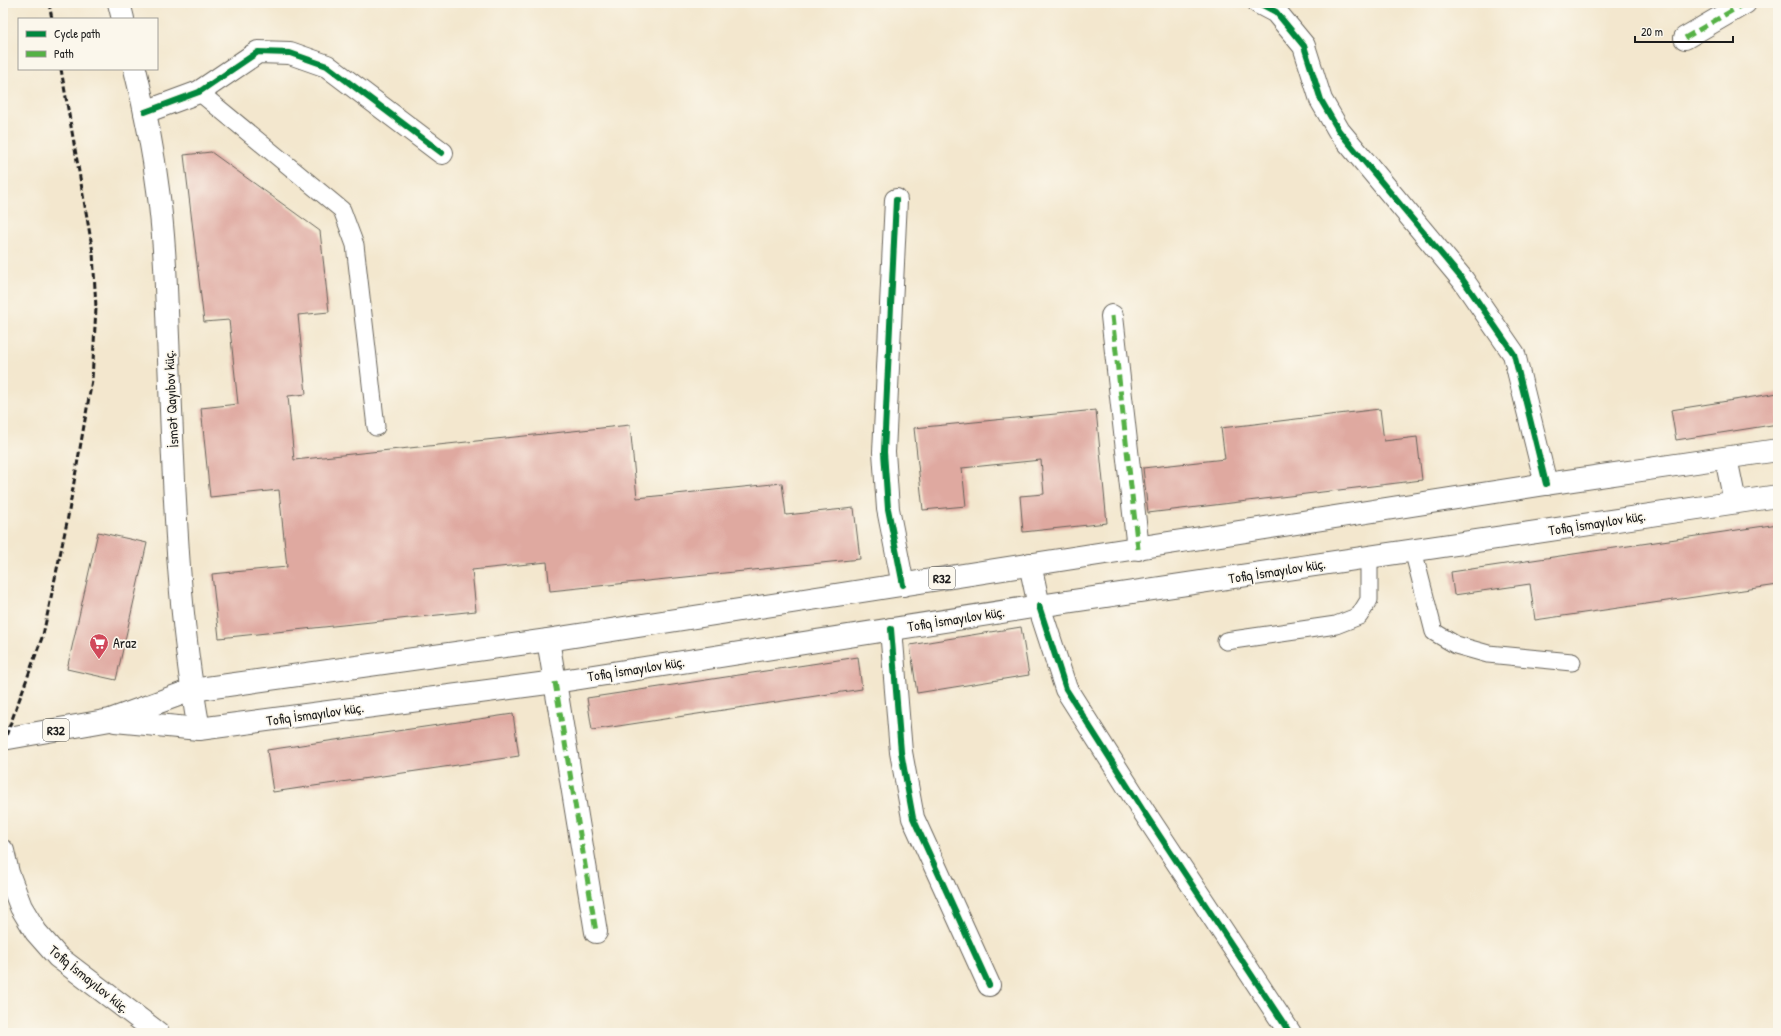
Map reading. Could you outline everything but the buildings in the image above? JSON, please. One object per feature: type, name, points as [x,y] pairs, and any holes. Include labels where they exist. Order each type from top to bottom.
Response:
[{"type":"main road","points":[[119,3],[123,18]]},
{"type":"main road","points":[[1259,3],[1276,12],[1304,46],[1321,100],[1339,131],[1463,280],[1514,354],[1546,484]]},
{"type":"main road","points":[[1685,38],[1745,3]]},
{"type":"main road","points":[[145,112],[200,92],[258,52],[290,53],[327,66],[442,153]]},
{"type":"main road","name":"İsmət Qayıbov küç.","points":[[135,70],[145,112],[158,191],[165,270],[180,580],[192,690],[200,729]]},
{"type":"main road","points":[[896,200],[884,452],[888,509],[903,585]]},
{"type":"main road","points":[[1112,316],[1138,549]]},
{"type":"main road","name":"R32","points":[[3,739],[110,720],[192,690],[548,640],[1030,564],[1138,549],[1546,484],[1778,450]]},
{"type":"main road","points":[[1726,458],[1736,502]]},
{"type":"main road","name":"Tofiq İsmayılov küç.","points":[[110,720],[200,729],[555,682],[1039,606],[1778,496]]},
{"type":"main road","points":[[1030,564],[1039,606],[1066,689],[1144,812],[1290,1033]]},
{"type":"main road","points":[[890,629],[901,752],[913,818],[989,984]]},
{"type":"main road","points":[[548,640],[596,932]]},
{"type":"main road","name":"Tofiq İsmayılov küç.","points":[[3,851],[8,873],[21,907],[36,932],[58,957],[158,1033]]},
{"type":"lane","points":[[200,92],[342,210],[355,245],[376,427]]},
{"type":"lane","points":[[1413,550],[1434,632],[1456,645],[1488,654],[1572,662]]},
{"type":"lane","points":[[1226,641],[1336,625],[1359,616],[1369,600],[1369,557]]},
{"type":"railway","points":[[49,3],[52,18]]},
{"type":"railway","points":[[3,744],[43,635],[67,522],[92,380],[96,308],[93,252],[61,70]]},
{"type":"marked path","points":[[1685,38],[1745,3]]},
{"type":"marked path","points":[[1112,316],[1138,549]]},
{"type":"marked path","points":[[555,682],[596,932]]},
{"type":"cycle path","points":[[1259,3],[1276,12],[1304,46],[1321,100],[1339,131],[1463,280],[1514,354],[1546,484]]},
{"type":"cycle path","points":[[145,112],[199,92],[258,52],[290,53],[327,66],[442,153]]},
{"type":"cycle path","points":[[896,200],[884,452],[888,509],[903,585]]},
{"type":"cycle path","points":[[1039,606],[1066,689],[1144,812],[1290,1033]]},
{"type":"cycle path","points":[[891,629],[901,752],[913,818],[989,985]]},
{"type":"place","name":"Araz","points":[[99,660]]}]
